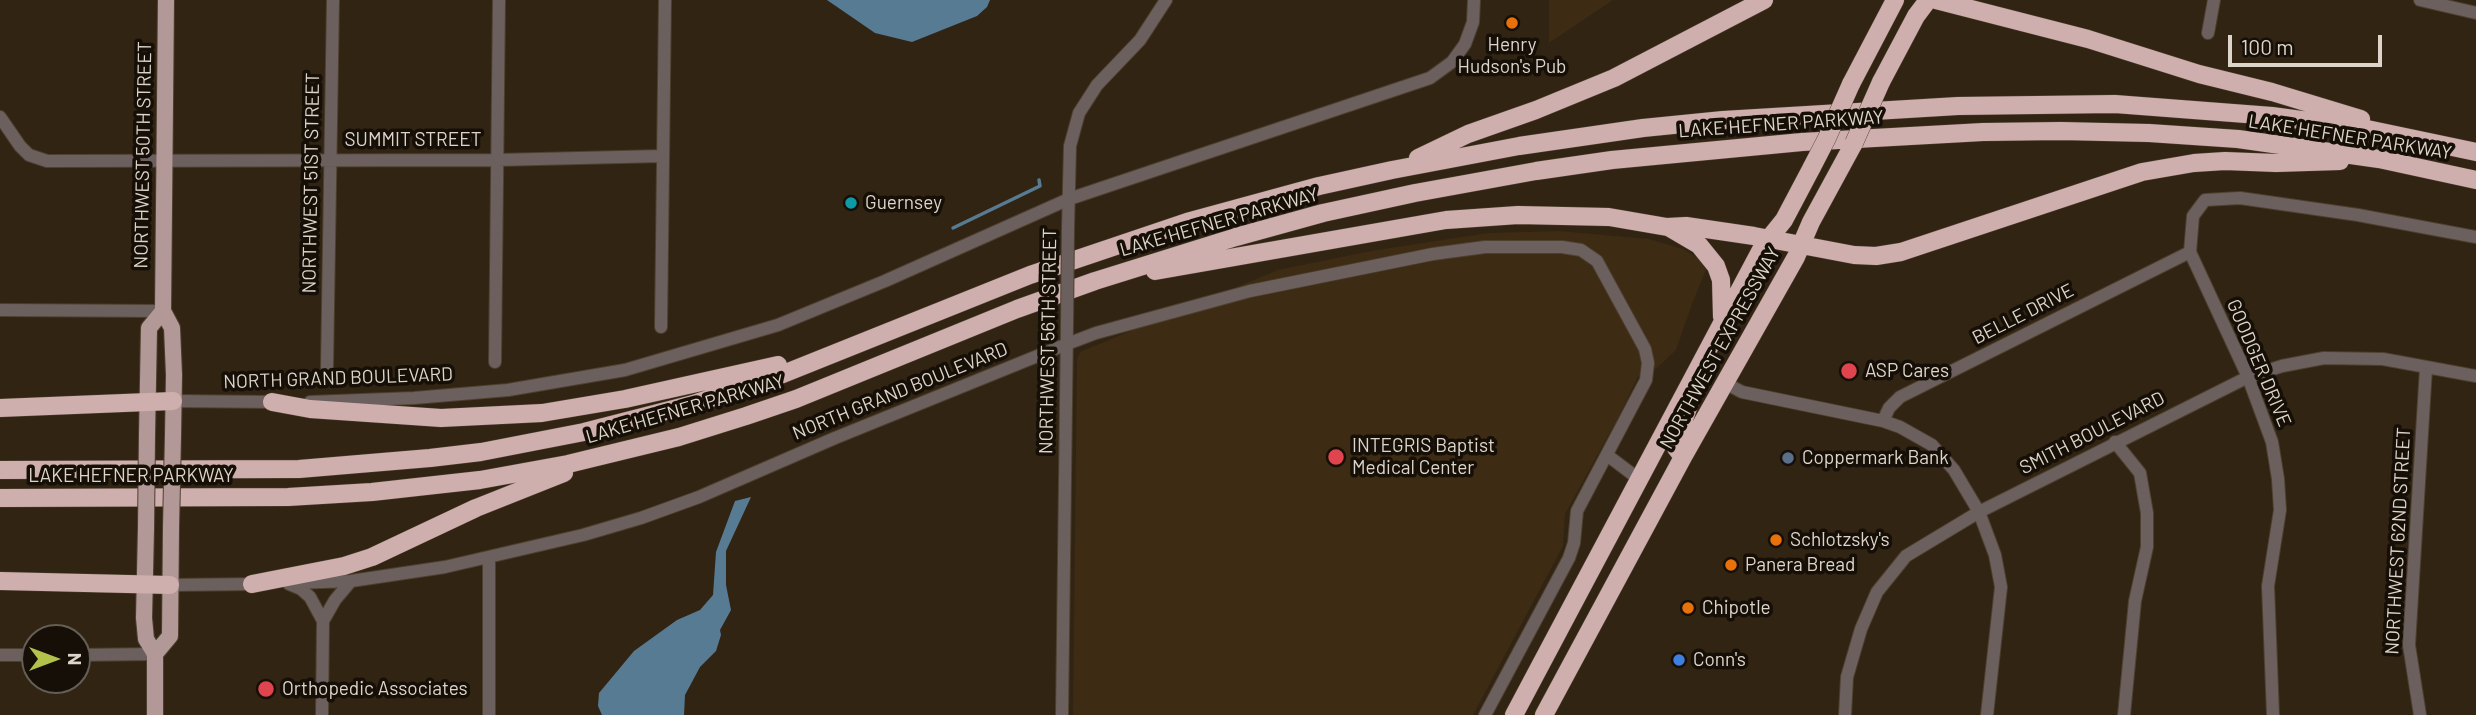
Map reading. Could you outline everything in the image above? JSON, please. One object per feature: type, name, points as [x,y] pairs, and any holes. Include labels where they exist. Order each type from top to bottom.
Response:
[{"type":"highway","points":[[1392,170],[1468,134],[1614,78],[1764,0]]},
{"type":"highway","name":"NORTHWEST EXPRESSWAY","points":[[1514,715],[1722,322],[1769,238],[1784,220],[1895,0]]},
{"type":"highway","name":"NORTHWEST EXPRESSWAY","points":[[1544,715],[1639,537],[1802,244],[1881,82],[1916,16],[1928,0]]},
{"type":"highway","points":[[1936,0],[2006,16],[2199,74],[2272,92],[2431,141]]},
{"type":"highway","points":[[1991,0],[2006,16]]},
{"type":"highway","name":"LAKE HEFNER PARKWAY","points":[[0,470],[299,469],[481,452],[584,432],[659,414],[783,374],[944,309],[1117,244],[1266,200],[1392,170],[1519,146],[1643,128],[1818,114],[2035,103],[2115,103],[2224,111],[2367,129],[2476,152]]},
{"type":"highway","name":"LAKE HEFNER PARKWAY","points":[[0,498],[288,497],[372,492],[524,472],[613,454],[796,399],[938,340],[1095,281],[1285,223],[1415,193],[1549,169],[1698,150],[1983,132],[2061,131],[2238,139],[2379,159],[2476,180]]},
{"type":"highway","points":[[1095,281],[1446,220],[1551,214],[1609,217],[1667,227],[1686,226],[1769,238],[1854,255],[1876,256],[1901,252],[2116,180],[2166,167],[2225,161],[2276,163],[2379,159]]},
{"type":"highway","points":[[1667,227],[1699,245],[1716,266],[1723,293],[1722,322]]},
{"type":"highway","points":[[272,402],[310,409],[428,418],[541,413],[625,399],[843,351]]},
{"type":"highway","points":[[1683,457],[1676,448],[1676,442],[1707,352]]},
{"type":"highway","points":[[0,408],[173,401]]},
{"type":"highway","points":[[252,584],[344,566],[372,557],[476,508],[613,454]]},
{"type":"highway","points":[[1639,537],[1646,495],[1640,480]]},
{"type":"highway","points":[[0,581],[170,585]]},
{"type":"main road","name":"NORTHWEST 50TH STREET","points":[[155,654],[170,636],[172,328],[163,311],[166,0]]},
{"type":"main road","name":"NORTHWEST 50TH STREET","points":[[155,715],[155,654],[146,639],[144,585],[149,328],[163,311]]},
{"type":"street","name":"NORTHWEST 51ST STREET","points":[[327,367],[333,0]]},
{"type":"street","points":[[495,362],[499,0]]},
{"type":"street","points":[[661,327],[665,0]]},
{"type":"street","name":"NORTHWEST 56TH STREET","points":[[1062,715],[1070,146],[1079,113],[1097,85],[1140,40],[1166,0]]},
{"type":"street","name":"NORTH GRAND BOULEVARD","points":[[173,401],[272,402],[414,398],[508,390],[625,370],[778,325],[885,281],[1069,199],[1430,78],[1452,62],[1469,35],[1473,22],[1474,0]]},
{"type":"street","points":[[2208,33],[2214,0]]},
{"type":"street","points":[[2420,0],[2476,13]]},
{"type":"street","name":"SUMMIT STREET","points":[[0,117],[29,155],[47,161],[497,160],[663,156]]},
{"type":"street","name":"GOODGER DRIVE","points":[[2273,715],[2268,586],[2280,510],[2272,442],[2248,377],[2190,252],[2193,216],[2205,200],[2240,198],[2358,215],[2476,237]]},
{"type":"street","name":"NORTH GRAND BOULEVARD","points":[[170,585],[351,580],[445,567],[583,535],[642,518],[698,497],[835,438],[1096,333],[1250,291],[1353,269],[1485,247],[1562,247],[1581,250],[1597,261],[1645,349],[1647,363],[1643,390],[1607,455]]},
{"type":"street","name":"BELLE DRIVE","points":[[1883,421],[1889,408],[1900,397],[2190,252]]},
{"type":"street","points":[[0,310],[163,311]]},
{"type":"street","name":"SMITH BOULEVARD","points":[[1844,715],[1847,677],[1861,629],[1877,592],[1906,556],[1979,512],[2248,377],[2282,366],[2324,358],[2383,359],[2476,376]]},
{"type":"street","name":"NORTHWEST 62ND STREET","points":[[2420,715],[2409,645],[2426,368]]},
{"type":"street","points":[[1725,383],[1742,392],[1883,421],[1900,427],[1932,445],[1954,470],[1979,512],[1996,555],[2001,587],[1987,715]]},
{"type":"street","points":[[2115,442],[2140,472],[2147,513],[2147,547],[2135,601],[2124,715]]},
{"type":"street","points":[[1485,715],[1569,558],[1574,543],[1577,510],[1607,455],[1640,480]]},
{"type":"street","points":[[489,557],[489,715]]},
{"type":"street","points":[[323,621],[351,580]]},
{"type":"street","points":[[285,583],[301,589],[310,597],[323,621],[322,715]]},
{"type":"street","points":[[0,654],[21,654]]},
{"type":"street","points":[[91,654],[155,654]]},
{"type":"shaded area","points":[[1549,0],[1613,0],[1549,43]]},
{"type":"shaded area","name":"INTEGRIS Baptist Medical Center","points":[[1559,231],[1649,239],[1683,249],[1699,259],[1706,270],[1676,350],[1658,367],[1638,376],[1565,514],[1563,546],[1473,715],[1073,715],[1077,360],[1080,352],[1278,270],[1371,251],[1488,233]]},
{"type":"water","points":[[827,0],[990,0],[977,16],[912,42],[875,33]]},
{"type":"water","points":[[751,497],[726,551],[726,585],[731,610],[720,630],[716,651],[700,667],[685,695],[684,715],[602,715],[598,706],[599,693],[634,651],[677,620],[700,610],[713,595],[716,552],[735,501]]},
{"type":"waterway","points":[[953,228],[1040,186],[1039,180]]},
{"type":"place","name":"Henry Hudson's Pub","points":[[1512,23]]},
{"type":"place","name":"Guernsey","points":[[851,203]]},
{"type":"place","name":"ASP Cares","points":[[1849,371]]},
{"type":"place","name":"INTEGRIS Baptist Medical Center","points":[[1336,457]]},
{"type":"place","name":"Coppermark Bank","points":[[1788,458]]},
{"type":"place","name":"Schlotzsky's","points":[[1776,540]]},
{"type":"place","name":"Panera Bread","points":[[1731,565]]},
{"type":"place","name":"Chipotle","points":[[1688,608]]},
{"type":"place","name":"Conn's","points":[[1679,660]]},
{"type":"place","name":"Orthopedic Associates","points":[[266,689]]}]
